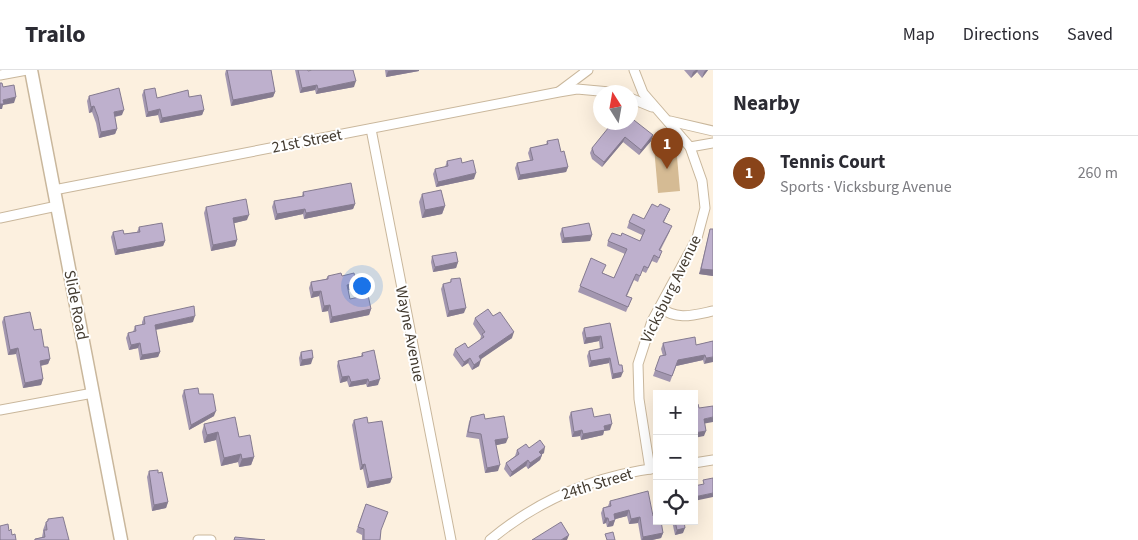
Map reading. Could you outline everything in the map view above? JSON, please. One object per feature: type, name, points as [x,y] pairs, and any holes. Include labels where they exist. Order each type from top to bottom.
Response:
[{"type":"main road","name":"Slide Road","points":[[31,70],[121,540]]},
{"type":"street","points":[[0,75],[27,70]]},
{"type":"street","name":"21st Street","points":[[559,92],[588,70]]},
{"type":"street","name":"Vicksburg Avenue","points":[[634,70],[643,93],[654,108],[669,121],[690,147],[702,182],[705,208],[697,238],[652,321],[638,364],[639,399],[653,464]]},
{"type":"street","name":"21st Street","points":[[54,190],[559,92],[577,89],[593,90]]},
{"type":"street","points":[[638,101],[654,108]]},
{"type":"street","points":[[669,121],[713,131]]},
{"type":"street","name":"Wayne Avenue","points":[[371,129],[452,540]]},
{"type":"street","points":[[690,147],[713,143]]},
{"type":"street","points":[[0,218],[57,206]]},
{"type":"street","points":[[660,307],[668,314],[677,316],[713,312]]},
{"type":"street","points":[[0,410],[93,392]]},
{"type":"street","points":[[698,462],[713,460]]},
{"type":"street","name":"24th Street","points":[[490,540],[510,524],[552,498],[582,485],[653,469]]},
{"type":"street","points":[[198,540],[211,540]]},
{"type":"shaded area","points":[[676,145],[680,191],[658,193],[654,147]]},
{"type":"building","points":[[227,70],[271,70],[275,92],[233,100]]},
{"type":"building","points":[[298,70],[353,70],[356,81],[318,89],[317,85],[302,88]]},
{"type":"building","points":[[0,83],[2,83],[3,87],[14,85],[16,97],[3,100],[4,104],[0,104]]},
{"type":"building","points":[[119,88],[124,110],[114,112],[117,129],[101,132],[98,117],[94,106],[91,107],[89,96]]},
{"type":"building","points":[[155,88],[157,98],[188,90],[189,97],[201,95],[204,110],[162,118],[160,109],[148,112],[144,90]]},
{"type":"building","points":[[638,123],[653,135],[641,150],[625,137],[604,162],[594,154],[592,148],[607,130],[638,130]]},
{"type":"building","points":[[558,139],[561,152],[564,151],[568,167],[520,175],[517,163],[533,160],[530,148],[548,144],[547,141]]},
{"type":"building","points":[[461,158],[462,163],[473,160],[476,173],[438,182],[435,169],[448,166],[447,161]]},
{"type":"building","points":[[351,183],[355,204],[306,213],[305,209],[277,214],[274,201],[304,196],[303,192]]},
{"type":"building","points":[[441,190],[445,206],[425,210],[422,194]]},
{"type":"building","points":[[246,199],[249,215],[233,218],[237,240],[213,245],[206,207]]},
{"type":"building","points":[[652,204],[658,207],[660,204],[670,209],[663,222],[672,226],[659,250],[662,251],[659,258],[654,255],[648,268],[644,266],[640,276],[636,274],[626,296],[632,298],[628,307],[580,286],[591,258],[606,265],[602,273],[614,278],[627,249],[608,241],[612,233],[621,236],[622,233],[640,241],[645,230],[629,222],[633,214],[644,219]]},
{"type":"building","points":[[162,223],[165,241],[117,250],[113,232],[123,230],[124,234],[140,232],[139,227]]},
{"type":"building","points":[[589,223],[592,235],[564,238],[562,228]]},
{"type":"building","points":[[710,229],[713,229],[713,270],[701,269]]},
{"type":"building","points":[[456,252],[458,262],[435,267],[432,256]]},
{"type":"building","points":[[341,273],[342,276],[354,273],[356,283],[347,285],[350,299],[368,295],[371,309],[332,317],[330,305],[324,306],[321,291],[313,292],[311,282],[328,279],[328,276]]},
{"type":"building","points":[[460,278],[466,308],[449,311],[443,284],[451,282],[451,279]]},
{"type":"building","points":[[194,306],[195,316],[155,325],[160,352],[142,355],[140,343],[131,345],[128,333],[136,331],[135,326],[145,324],[144,317]]},
{"type":"building","points":[[488,309],[493,316],[500,312],[514,332],[479,356],[481,360],[474,365],[470,358],[464,362],[455,349],[465,343],[468,348],[484,337],[482,334],[485,332],[475,318]]},
{"type":"building","points":[[30,312],[34,330],[41,329],[44,347],[48,347],[50,359],[40,361],[43,379],[25,383],[18,348],[10,350],[4,317]]},
{"type":"building","points":[[610,323],[619,365],[622,365],[623,372],[613,374],[610,358],[591,361],[589,351],[603,348],[601,336],[586,338],[584,328]]},
{"type":"building","points":[[695,337],[696,345],[713,341],[713,357],[706,358],[705,355],[678,360],[672,376],[655,370],[660,356],[666,355],[663,343]]},
{"type":"building","points":[[312,350],[313,358],[302,360],[301,352]]},
{"type":"building","points":[[374,350],[380,379],[369,382],[368,379],[351,382],[349,376],[342,377],[338,361],[363,356],[362,353]]},
{"type":"building","points":[[198,388],[199,394],[213,394],[216,411],[191,425],[184,390]]},
{"type":"building","points":[[698,404],[699,408],[713,406],[713,417],[704,419],[706,431],[698,432]]},
{"type":"building","points":[[592,408],[594,417],[610,414],[612,424],[604,426],[605,430],[583,434],[582,430],[574,432],[571,412]]},
{"type":"building","points":[[484,414],[485,419],[504,416],[508,438],[495,440],[500,465],[487,468],[481,434],[468,432],[471,417]]},
{"type":"building","points":[[235,417],[239,437],[250,435],[254,457],[242,459],[241,454],[224,458],[218,432],[207,435],[204,424]]},
{"type":"building","points":[[367,417],[368,423],[382,421],[392,478],[369,482],[365,464],[362,465],[354,420]]},
{"type":"building","points":[[540,440],[545,447],[539,452],[542,455],[530,463],[528,460],[512,472],[506,463],[519,454],[517,450],[526,444],[529,448]]},
{"type":"building","points":[[158,470],[158,473],[162,472],[168,502],[154,505],[149,471]]},
{"type":"building","points":[[713,478],[713,493],[698,496],[698,485],[704,484],[703,480]]},
{"type":"building","points":[[648,491],[653,525],[662,525],[663,533],[643,537],[640,517],[631,519],[629,510],[614,514],[615,520],[609,522],[608,518],[605,518],[603,508],[611,506],[610,501]]},
{"type":"building","points":[[366,504],[388,512],[381,530],[380,540],[364,540],[364,529],[358,527]]},
{"type":"building","points":[[63,517],[69,540],[35,540],[45,537],[44,530],[47,530],[46,522],[48,519]]},
{"type":"building","points":[[561,522],[569,535],[561,540],[532,540]]},
{"type":"building","points":[[8,524],[9,531],[11,529],[12,535],[15,534],[16,540],[0,540],[0,526]]},
{"type":"building","points":[[676,525],[685,525],[685,528],[677,530]]},
{"type":"building","points":[[613,532],[615,540],[607,540],[605,534]]},
{"type":"building","points":[[235,537],[265,540],[234,540]]},
{"type":"place","name":"Tennis Court","points":[[667,169]]}]
